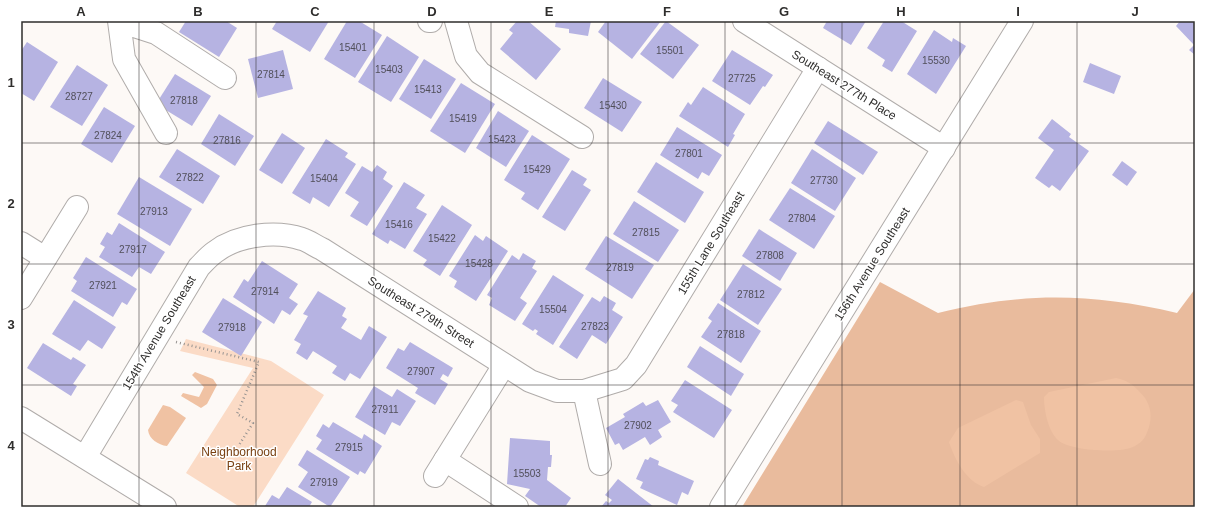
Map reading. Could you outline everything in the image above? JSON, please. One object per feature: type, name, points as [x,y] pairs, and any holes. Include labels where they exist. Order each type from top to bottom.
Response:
[{"type":"street","points":[[166,133],[124,59],[118,21],[156,34],[225,78]]},
{"type":"street","points":[[456,21],[466,56],[480,73],[582,136]]},
{"type":"street","name":"Southeast 277th Place","points":[[744,21],[944,148]]},
{"type":"street","name":"156th Avenue Southeast","points":[[721,507],[1022,21]]},
{"type":"street","name":"155th Lane Southeast","points":[[584,391],[623,379],[636,365],[818,68]]},
{"type":"street","points":[[21,298],[77,207]]},
{"type":"street","name":"Southeast 279th Street","points":[[256,236],[278,235],[302,239],[322,249],[530,381],[557,392],[584,391]]},
{"type":"street","name":"154th Avenue Southeast","points":[[85,457],[199,267],[215,252],[234,241],[256,236]]},
{"type":"street","points":[[21,243],[45,258]]},
{"type":"street","points":[[504,365],[440,468],[517,507]]},
{"type":"street","points":[[584,391],[600,464]]},
{"type":"street","points":[[21,418],[166,507]]},
{"type":"path","points":[[156,338],[259,362],[237,414],[253,423],[239,445]]},
{"type":"green space","name":"Neighborhood Park","points":[[186,339],[271,361],[324,395],[253,507],[240,507],[186,473],[253,368],[180,351]]},
{"type":"shaded area","points":[[880,282],[938,313],[999,301],[1028,298],[1057,298],[1115,302],[1146,306],[1177,313],[1195,289],[1195,507],[742,507]]},
{"type":"shaded area","points":[[195,372],[213,379],[217,385],[207,404],[201,408],[181,396],[183,393],[199,397],[204,387],[192,375]]},
{"type":"shaded area","points":[[1116,378],[1129,383],[1136,388],[1149,405],[1151,416],[1150,423],[1143,440],[1135,446],[1108,451],[1073,447],[1058,440],[1047,420],[1044,397],[1049,392]]},
{"type":"shaded area","points":[[1016,400],[1023,402],[1031,425],[1040,439],[1040,453],[984,487],[972,480],[962,469],[954,456],[949,442],[958,428]]},
{"type":"shaded area","points":[[163,405],[170,407],[186,418],[167,446],[154,441],[148,430]]},
{"type":"building","points":[[186,21],[226,21],[237,28],[219,57],[179,32]]},
{"type":"building","points":[[277,21],[329,21],[310,52],[272,29]]},
{"type":"building","points":[[347,21],[359,21],[382,35],[355,78],[324,59]]},
{"type":"building","points":[[517,21],[528,21],[561,49],[536,80],[500,49],[513,33],[509,30]]},
{"type":"building","points":[[556,21],[591,21],[588,36],[569,33],[569,29],[555,27]]},
{"type":"building","points":[[606,21],[661,21],[632,59],[598,32]]},
{"type":"building","points":[[666,21],[699,45],[673,79],[640,54]]},
{"type":"building","points":[[827,21],[866,21],[851,45],[823,28]]},
{"type":"building","points":[[884,21],[901,21],[917,31],[892,72],[882,66],[885,60],[867,48]]},
{"type":"building","points":[[1180,21],[1195,21],[1195,55],[1189,50],[1194,45],[1176,26]]},
{"type":"building","points":[[934,30],[952,42],[953,38],[966,46],[936,94],[907,74]]},
{"type":"building","points":[[387,36],[419,57],[391,102],[358,82]]},
{"type":"building","points":[[27,42],[58,62],[34,101],[21,93],[21,51]]},
{"type":"building","points":[[283,50],[293,89],[258,98],[248,59]]},
{"type":"building","points":[[732,50],[773,75],[765,87],[763,86],[750,105],[712,81]]},
{"type":"building","points":[[424,59],[456,79],[431,119],[399,99]]},
{"type":"building","points":[[1090,63],[1121,76],[1114,94],[1083,82]]},
{"type":"building","points":[[77,65],[108,85],[82,126],[50,107]]},
{"type":"building","points":[[175,74],[211,96],[192,126],[156,104]]},
{"type":"building","points":[[603,78],[642,102],[622,132],[584,108]]},
{"type":"building","points":[[461,83],[495,104],[465,153],[430,131]]},
{"type":"building","points":[[703,87],[745,114],[733,134],[735,135],[728,147],[679,116],[688,102],[691,105]]},
{"type":"building","points":[[104,107],[135,126],[112,163],[81,144]]},
{"type":"building","points":[[498,111],[529,131],[506,167],[476,148]]},
{"type":"building","points":[[219,114],[254,136],[235,166],[201,144]]},
{"type":"building","points":[[1052,119],[1071,134],[1069,137],[1089,151],[1060,191],[1052,185],[1049,188],[1035,178],[1054,150],[1038,138]]},
{"type":"building","points":[[828,121],[878,152],[863,175],[814,143]]},
{"type":"building","points":[[677,127],[722,155],[709,176],[702,172],[698,179],[660,155]]},
{"type":"building","points":[[282,133],[305,148],[282,184],[259,170]]},
{"type":"building","points":[[532,135],[570,159],[538,210],[521,199],[525,193],[504,180]]},
{"type":"building","points":[[326,139],[348,153],[345,157],[356,164],[329,207],[313,197],[310,204],[292,193]]},
{"type":"building","points":[[177,149],[220,176],[203,204],[159,177]]},
{"type":"building","points":[[812,149],[856,178],[835,211],[791,183]]},
{"type":"building","points":[[1122,161],[1137,172],[1127,186],[1112,175]]},
{"type":"building","points":[[656,162],[704,192],[685,223],[637,192]]},
{"type":"building","points":[[377,165],[387,172],[383,179],[393,186],[367,226],[350,216],[359,202],[345,193],[362,166],[372,172]]},
{"type":"building","points":[[572,170],[587,179],[583,185],[591,190],[565,231],[542,217]]},
{"type":"building","points":[[139,177],[192,209],[170,246],[117,214]]},
{"type":"building","points":[[404,182],[425,195],[416,208],[427,214],[405,249],[390,240],[388,244],[372,234]]},
{"type":"building","points":[[790,188],[835,216],[814,249],[769,220]]},
{"type":"building","points":[[634,201],[679,230],[658,262],[613,234]]},
{"type":"building","points":[[442,205],[472,225],[440,276],[423,265],[427,260],[413,251]]},
{"type":"building","points":[[119,223],[165,252],[151,274],[139,267],[132,277],[99,257],[105,247],[100,244],[107,232],[112,235]]},
{"type":"building","points":[[759,229],[797,253],[780,281],[742,256]]},
{"type":"building","points":[[475,235],[483,241],[486,236],[508,251],[476,301],[454,287],[457,281],[449,276]]},
{"type":"building","points":[[606,236],[654,265],[632,299],[585,269]]},
{"type":"building","points":[[523,253],[536,261],[532,268],[537,271],[520,298],[527,303],[515,321],[489,305],[492,298],[487,295],[512,255],[519,260]]},
{"type":"building","points":[[86,257],[137,289],[127,305],[122,302],[113,317],[71,291],[77,281],[73,278]]},
{"type":"building","points":[[262,261],[298,284],[289,298],[298,304],[290,315],[282,310],[274,324],[233,297],[244,279],[248,282]]},
{"type":"building","points":[[743,264],[782,289],[758,325],[720,300]]},
{"type":"building","points":[[553,275],[584,295],[553,345],[536,334],[538,331],[535,329],[533,331],[522,324]]},
{"type":"building","points":[[318,291],[346,308],[342,316],[347,319],[341,328],[361,340],[369,326],[387,337],[360,379],[350,373],[345,381],[332,373],[337,366],[313,351],[307,360],[296,353],[301,344],[294,340],[308,316],[303,314]]},
{"type":"building","points":[[604,296],[616,303],[612,310],[623,317],[606,344],[592,335],[577,359],[559,347],[592,297],[600,302]]},
{"type":"building","points":[[223,298],[262,322],[241,356],[202,332]]},
{"type":"building","points":[[74,300],[116,327],[102,349],[88,340],[80,351],[52,334]]},
{"type":"building","points":[[718,303],[761,331],[741,363],[701,337],[712,321],[708,318]]},
{"type":"building","points":[[410,342],[453,368],[448,377],[443,374],[440,379],[448,384],[435,405],[415,393],[418,388],[386,368],[398,348],[404,351]]},
{"type":"building","points":[[43,343],[71,360],[73,357],[86,365],[73,384],[77,386],[71,396],[27,368]]},
{"type":"building","points":[[700,346],[744,374],[731,396],[687,367]]},
{"type":"building","points":[[685,380],[732,410],[714,438],[673,412],[678,405],[671,401]]},
{"type":"building","points":[[374,386],[392,397],[397,389],[416,401],[400,426],[392,422],[385,435],[355,417]]},
{"type":"building","points":[[658,400],[671,422],[658,430],[662,437],[650,445],[645,437],[623,450],[619,443],[615,445],[606,428],[625,417],[623,414],[643,402],[646,406]]},
{"type":"building","points":[[333,422],[362,439],[364,434],[382,446],[365,474],[360,471],[358,475],[316,449],[322,440],[316,436],[323,424],[329,428]]},
{"type":"building","points":[[510,438],[550,441],[550,455],[552,455],[551,467],[548,467],[547,480],[571,498],[565,507],[541,507],[525,496],[530,489],[507,484]]},
{"type":"building","points":[[307,450],[350,477],[330,507],[298,487],[308,472],[298,465]]},
{"type":"building","points":[[650,457],[659,461],[658,465],[694,481],[688,495],[682,492],[677,505],[640,488],[643,482],[636,479],[645,459],[648,460]]},
{"type":"building","points":[[618,479],[654,507],[601,507],[606,501],[609,503],[612,500],[605,495]]},
{"type":"building","points":[[287,487],[312,502],[309,507],[265,506],[272,495],[279,499]]}]
